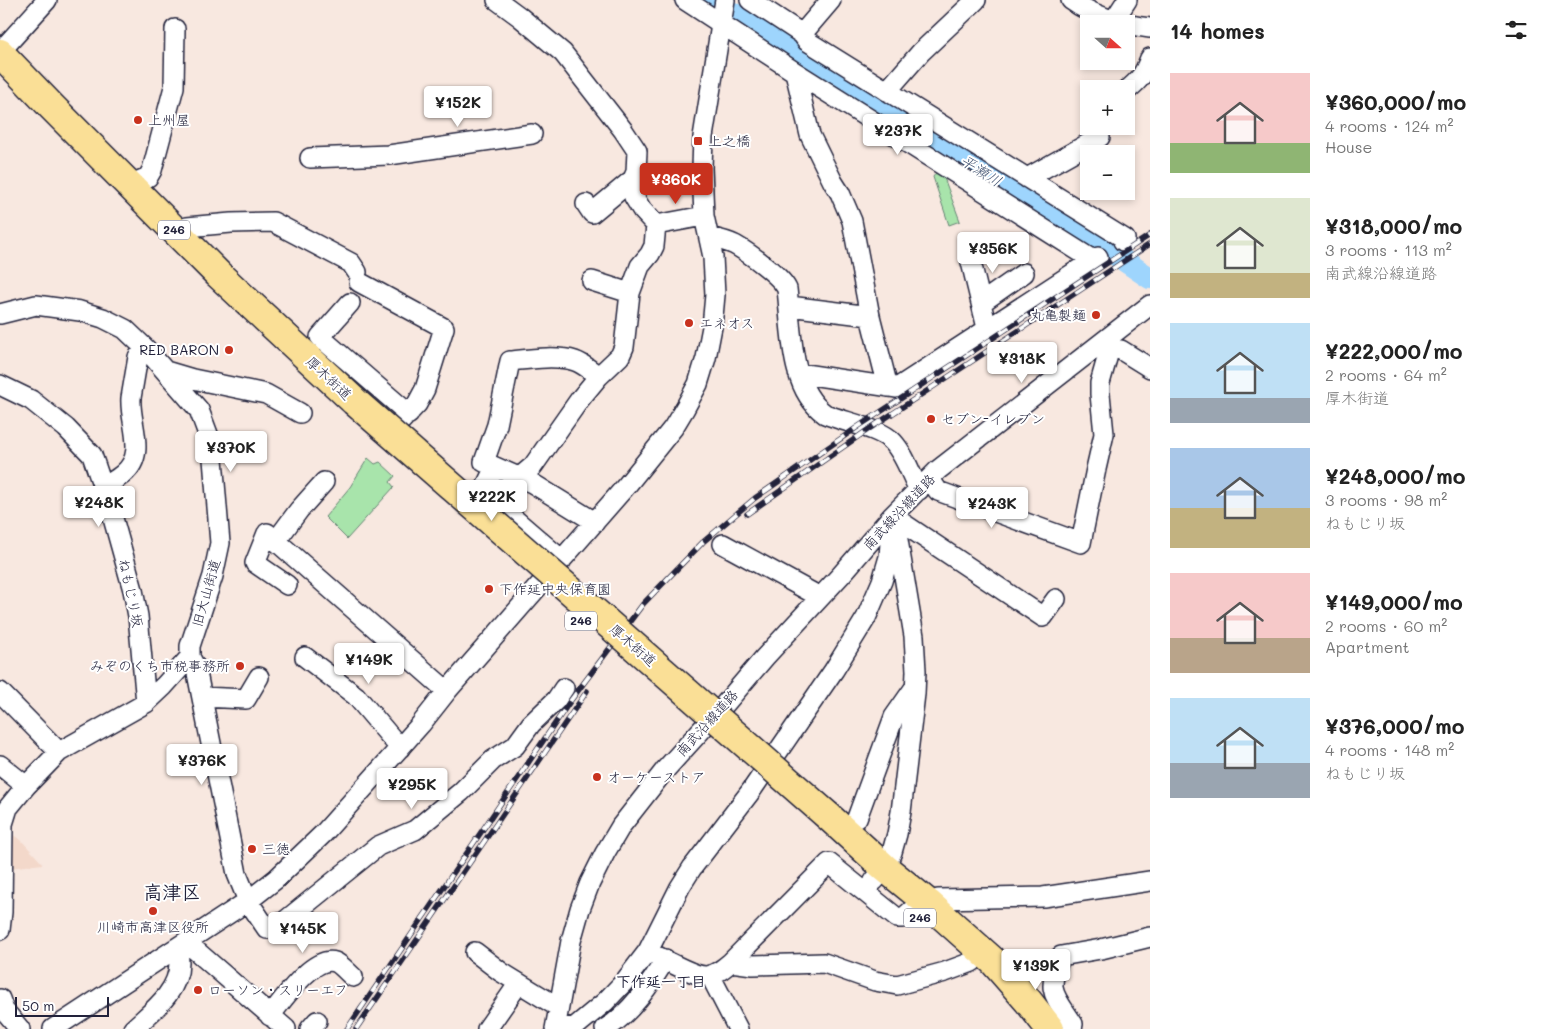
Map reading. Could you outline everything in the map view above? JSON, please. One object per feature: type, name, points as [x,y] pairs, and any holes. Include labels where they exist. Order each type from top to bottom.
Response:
[{"type":"highway","name":"厚木街道","points":[[0,52],[129,185],[349,406]]},
{"type":"highway","name":"厚木街道","points":[[0,77],[207,285],[349,406],[880,875],[919,907],[993,962],[1050,1029]]},
{"type":"highway","name":"厚木街道","points":[[919,907],[934,929],[972,962],[1005,995],[1033,1029]]},
{"type":"street","points":[[0,52],[46,0]]},
{"type":"street","points":[[497,0],[563,53],[596,94],[637,151],[636,172],[633,179],[634,198],[656,225],[654,246],[640,266],[630,293],[624,347],[620,356],[599,376],[580,399],[533,466],[520,477]]},
{"type":"street","points":[[686,0],[795,72],[1096,258],[897,388],[798,373]]},
{"type":"street","points":[[53,1029],[248,901],[324,834],[595,522],[673,428],[698,384],[706,358],[716,295],[709,237],[704,216],[702,168],[703,137],[725,0]]},
{"type":"street","points":[[750,0],[802,34],[807,41],[1125,239],[1123,241]]},
{"type":"street","points":[[802,34],[831,0]]},
{"type":"street","points":[[887,91],[921,52],[976,0]]},
{"type":"street","points":[[1071,0],[1099,15]]},
{"type":"street","points":[[1117,15],[1127,0]]},
{"type":"street","points":[[1135,26],[1150,28]]},
{"type":"street","points":[[129,185],[148,177],[152,170],[174,87],[175,29]]},
{"type":"street","points":[[1135,83],[1145,71],[1150,58]]},
{"type":"street","points":[[795,72],[810,135],[852,221],[870,316],[888,386]]},
{"type":"street","points":[[310,158],[389,155],[532,134]]},
{"type":"street","points":[[1027,178],[1100,137],[1099,135]]},
{"type":"street","points":[[586,204],[592,213],[633,179]]},
{"type":"street","points":[[656,225],[704,216]]},
{"type":"street","points":[[178,234],[187,227],[273,222],[351,264],[357,282],[444,328],[425,389],[417,404],[405,418],[320,337],[357,282]]},
{"type":"street","points":[[709,237],[735,245],[784,283],[787,289],[794,356],[798,373],[810,399],[825,414],[881,434],[892,441],[924,484],[938,491],[1081,543],[1104,434],[1100,383],[1108,344],[1150,368]]},
{"type":"street","points":[[972,262],[987,328]]},
{"type":"street","points":[[981,303],[1024,273]]},
{"type":"street","points":[[592,281],[630,293]]},
{"type":"street","name":"旧大山街道","points":[[0,314],[36,305],[80,311],[104,318],[125,329],[146,349],[199,410],[208,434],[213,459],[220,543],[214,576],[190,646],[190,657]]},
{"type":"street","points":[[789,306],[870,316]]},
{"type":"street","name":"南武線沿線道路","points":[[841,575],[892,516],[938,470],[1108,344],[1150,306]]},
{"type":"street","points":[[104,488],[124,474],[132,464],[136,452],[136,433],[130,405],[138,357],[146,349]]},
{"type":"street","points":[[595,522],[532,483],[484,462],[497,425],[510,361],[536,359],[573,360],[599,376]]},
{"type":"street","points":[[166,371],[194,379],[266,394],[300,413]]},
{"type":"street","name":"ねもじり坂","points":[[0,385],[31,400],[66,428],[92,456],[104,488],[134,590],[146,703]]},
{"type":"street","points":[[495,467],[483,492],[562,560]]},
{"type":"street","points":[[276,541],[299,510],[324,482]]},
{"type":"street","points":[[560,1029],[576,1026],[605,1002],[648,952],[680,887],[692,868],[751,791],[834,670],[866,618],[882,581],[889,557],[892,516]]},
{"type":"street","points":[[892,516],[1043,617],[1056,599]]},
{"type":"street","points":[[880,875],[892,852],[901,812],[916,686],[914,636],[899,538],[892,516]]},
{"type":"street","points":[[287,585],[255,563],[267,533],[447,691]]},
{"type":"street","points":[[723,544],[820,597]]},
{"type":"street","name":"南武沿線道路","points":[[555,1029],[571,941],[580,910],[590,883],[621,826],[665,770],[841,575]]},
{"type":"street","points":[[1,918],[3,824],[8,808],[26,786],[59,752],[146,703],[190,657],[196,668],[237,874],[248,901],[267,929],[285,921],[378,846],[414,830],[461,792],[493,760],[515,746],[531,724],[556,700],[564,688]]},
{"type":"street","points":[[305,658],[356,696],[400,748]]},
{"type":"street","points":[[202,698],[246,699],[259,676]]},
{"type":"street","points":[[857,818],[894,717],[916,686]]},
{"type":"street","points":[[0,692],[59,752]]},
{"type":"street","points":[[0,765],[26,786]]},
{"type":"street","points":[[648,952],[705,976],[718,972],[731,962],[829,863],[897,918],[903,918],[919,907],[938,898],[1043,897],[1150,881]]},
{"type":"street","points":[[1072,1029],[1073,1024],[1053,994],[1054,972],[1061,956],[1150,937]]},
{"type":"street","points":[[182,944],[286,1029]]},
{"type":"street","points":[[133,1029],[173,988],[180,964],[182,944]]},
{"type":"street","points":[[475,952],[501,972],[558,1007]]},
{"type":"street","points":[[610,1028],[646,991],[665,959]]},
{"type":"street","points":[[270,1016],[310,969],[324,962],[335,962],[353,977]]},
{"type":"street","points":[[731,962],[754,964],[824,963],[875,981],[897,985],[972,962]]},
{"type":"street","points":[[710,975],[738,1029]]},
{"type":"street","points":[[487,1029],[519,983]]},
{"type":"street","points":[[0,999],[4,1010],[20,1029]]},
{"type":"shaded area","points":[[10,833],[21,840],[43,864],[9,868]]},
{"type":"green space","points":[[940,167],[960,221],[949,225],[933,177]]},
{"type":"green space","points":[[368,458],[375,464],[380,462],[395,476],[390,482],[394,487],[347,539],[325,517],[350,487]]},
{"type":"waterway","name":"平瀬川","points":[[712,0],[1089,237],[1150,278]]},
{"type":"railway","points":[[347,1029],[571,700],[643,604],[703,542],[755,498],[859,426],[1150,235]]},
{"type":"railway","points":[[747,514],[869,429],[1150,244]]},
{"type":"railway","points":[[356,1029],[587,691]]},
{"type":"place","name":"上州屋","points":[[138,120]]},
{"type":"place","name":"上之橋","points":[[698,141]]},
{"type":"place","name":"丸亀製麺","points":[[1096,315]]},
{"type":"place","name":"エネオス","points":[[689,323]]},
{"type":"place","name":"RED BARON","points":[[229,350]]},
{"type":"place","name":"セブン-イレブン","points":[[931,419]]},
{"type":"place","name":"下作延中央保育園","points":[[489,589]]},
{"type":"place","name":"みぞのくち市税事務所","points":[[240,666]]},
{"type":"place","name":"オーケーストア","points":[[597,777]]},
{"type":"place","name":"三徳","points":[[252,849]]},
{"type":"place","name":"川崎市高津区役所","points":[[153,911]]},
{"type":"place","name":"ローソン・スリーエフ","points":[[198,990]]},
{"type":"district","name":"高津区","points":[[172,892]]},
{"type":"district","name":"下作延一丁目","points":[[661,982]]}]
